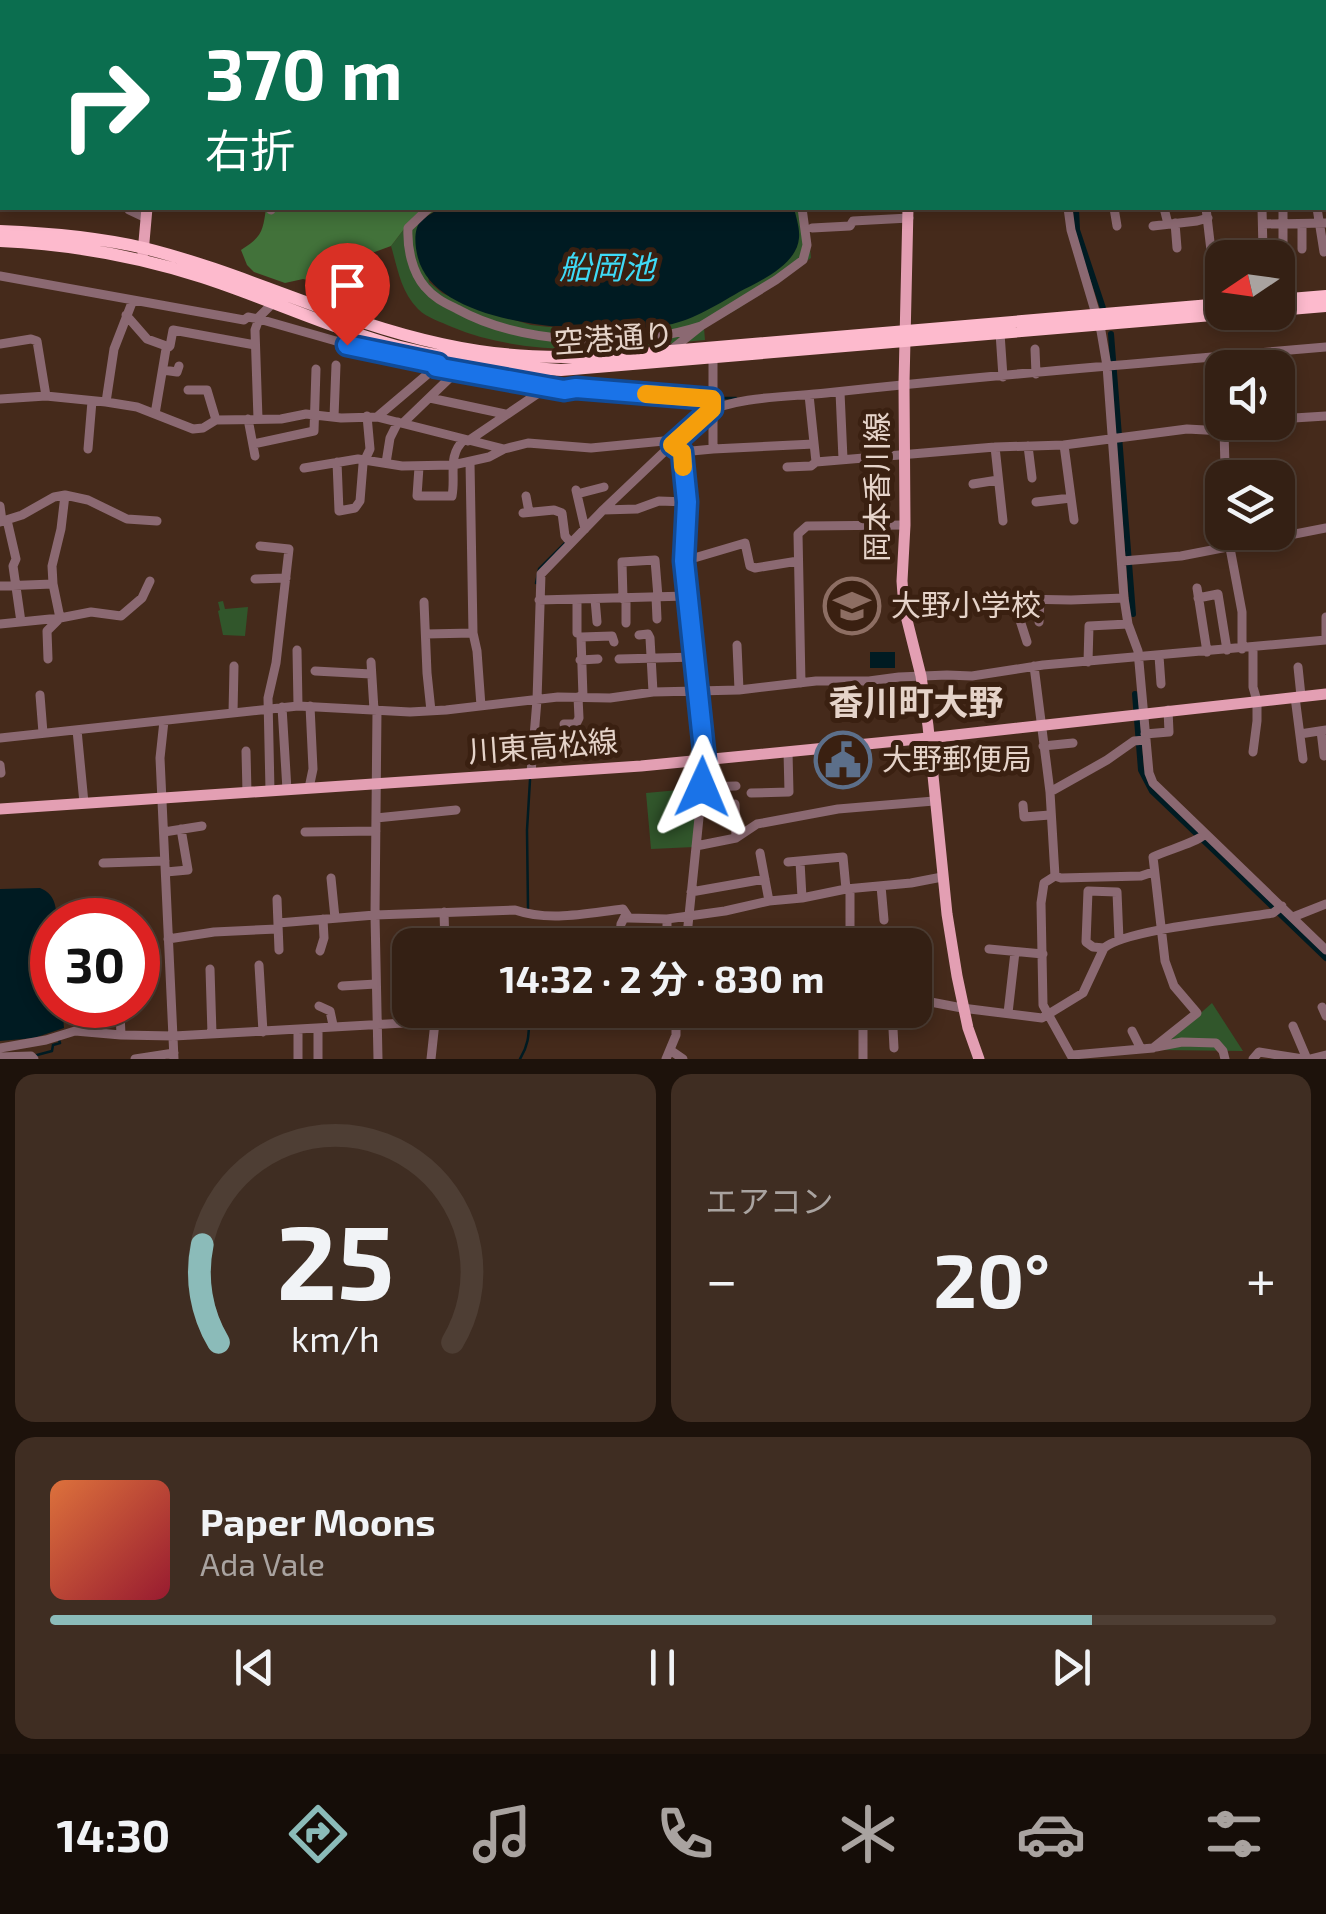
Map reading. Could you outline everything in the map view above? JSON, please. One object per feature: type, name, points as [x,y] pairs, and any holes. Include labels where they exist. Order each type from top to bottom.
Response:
[{"type":"highway","name":"空港通り","points":[[0,230],[78,236],[205,266],[400,334],[441,344],[562,359],[1000,333],[1205,306]]},
{"type":"highway","name":"空港通り","points":[[0,241],[143,254],[458,366],[562,370],[1098,320],[1205,314]]},
{"type":"highway","points":[[1295,299],[1326,296]]},
{"type":"highway","points":[[1295,309],[1326,306]]},
{"type":"main road","points":[[143,254],[146,213]]},
{"type":"main road","name":"岡本香川線","points":[[908,213],[904,608],[921,676],[942,877],[962,1008],[979,1059]]},
{"type":"main road","name":"川東高松線","points":[[0,808],[705,760],[1326,694]]},
{"type":"street","points":[[427,210],[408,228],[408,238],[416,272],[429,292],[472,319],[537,336],[574,338],[650,338],[701,326],[803,260],[807,245],[802,210]]},
{"type":"street","points":[[1068,210],[1107,366],[1124,598],[1138,658],[1144,713],[1142,739],[1149,773],[1203,836],[1325,948]]},
{"type":"street","points":[[1117,210],[1117,226]]},
{"type":"street","points":[[1162,210],[1171,223],[1177,248]]},
{"type":"street","points":[[1262,210],[1264,240]]},
{"type":"street","points":[[1283,210],[1283,240]]},
{"type":"street","points":[[812,228],[850,226],[852,216],[908,213]]},
{"type":"street","points":[[1152,226],[1197,222],[1207,213],[1215,240]]},
{"type":"street","points":[[1263,224],[1323,223],[1324,252]]},
{"type":"street","points":[[1302,224],[1302,249]]},
{"type":"street","points":[[0,276],[244,320],[259,319],[378,353],[438,362]]},
{"type":"street","points":[[106,402],[114,349],[133,300]]},
{"type":"street","points":[[255,456],[255,330],[273,303]]},
{"type":"street","points":[[126,315],[146,339],[168,347]]},
{"type":"street","points":[[668,352],[701,326]]},
{"type":"street","points":[[155,414],[173,330],[255,345]]},
{"type":"street","points":[[1000,333],[1002,374]]},
{"type":"street","points":[[0,344],[37,341],[46,396]]},
{"type":"street","points":[[1291,350],[1326,347]]},
{"type":"street","points":[[1034,349],[1036,371]]},
{"type":"street","points":[[712,448],[713,357]]},
{"type":"street","points":[[386,463],[390,438],[400,422],[430,398],[458,366],[545,386],[712,404],[1205,357]]},
{"type":"street","points":[[337,462],[339,511],[358,506],[370,449],[372,416],[438,362]]},
{"type":"street","points":[[334,417],[336,364]]},
{"type":"street","points":[[163,370],[178,372],[179,366]]},
{"type":"street","points":[[253,444],[314,431],[316,369]]},
{"type":"street","points":[[419,467],[416,496],[452,496],[458,445],[545,386]]},
{"type":"street","points":[[188,390],[207,390],[216,420]]},
{"type":"street","points":[[840,392],[842,459]]},
{"type":"street","points":[[809,395],[816,462]]},
{"type":"street","points":[[0,399],[46,396],[106,402],[137,407],[193,429],[204,428],[216,420],[315,414],[372,416],[504,449]]},
{"type":"street","points":[[430,398],[505,414]]},
{"type":"street","points":[[88,448],[92,400]]},
{"type":"street","points":[[531,773],[541,574],[569,541],[712,404]]},
{"type":"street","points":[[1295,418],[1326,416]]},
{"type":"street","points":[[787,467],[842,459],[1064,445],[1205,429]]},
{"type":"street","points":[[304,468],[365,459],[419,467],[453,465],[528,442],[591,448],[664,441],[682,452],[814,444]]},
{"type":"street","points":[[1064,445],[1074,520]]},
{"type":"street","points":[[1028,446],[1032,478]]},
{"type":"street","points":[[995,447],[1003,521]]},
{"type":"street","points":[[682,452],[687,502],[684,561],[705,760],[688,928]]},
{"type":"street","points":[[470,462],[472,633],[481,706]]},
{"type":"street","points":[[974,484],[998,480]]},
{"type":"street","points":[[584,527],[577,492],[604,488]]},
{"type":"street","points":[[3,521],[65,495],[88,500],[127,519],[157,521]]},
{"type":"street","points":[[60,618],[52,566],[65,495]]},
{"type":"street","points":[[526,496],[526,513],[562,512],[569,541]]},
{"type":"street","points":[[1036,502],[1071,498]]},
{"type":"street","points":[[603,510],[637,510],[659,501],[687,502]]},
{"type":"street","points":[[0,506],[16,559],[14,586],[21,622]]},
{"type":"street","points":[[801,683],[798,534],[807,526],[905,525]]},
{"type":"street","points":[[1295,534],[1326,528]]},
{"type":"street","points":[[684,561],[745,543],[750,566],[755,568],[798,561]]},
{"type":"street","points":[[260,546],[289,549],[268,709],[270,792]]},
{"type":"street","points":[[1123,560],[1210,550]]},
{"type":"street","points":[[1230,550],[1257,701],[1254,752]]},
{"type":"street","points":[[626,623],[622,562],[656,560],[657,619]]},
{"type":"street","points":[[255,579],[286,578]]},
{"type":"street","points":[[0,624],[91,612],[121,616],[142,598],[150,581]]},
{"type":"street","points":[[0,586],[53,584]]},
{"type":"street","points":[[1207,652],[1198,593],[1218,594],[1226,650]]},
{"type":"street","points":[[539,600],[687,596]]},
{"type":"street","points":[[1027,642],[1018,614],[1020,599],[1124,598]]},
{"type":"street","points":[[1039,622],[1040,599]]},
{"type":"street","points":[[576,600],[577,632]]},
{"type":"street","points":[[595,600],[597,622]]},
{"type":"street","points":[[424,602],[431,711]]},
{"type":"street","points":[[48,660],[47,631],[60,618]]},
{"type":"street","points":[[0,738],[304,706],[431,711],[653,692],[972,676],[1034,666],[1326,640],[1326,618]]},
{"type":"street","points":[[1088,662],[1088,626],[1128,624]]},
{"type":"street","points":[[426,634],[472,633]]},
{"type":"street","points":[[639,635],[648,634],[650,638],[653,692]]},
{"type":"street","points":[[564,724],[576,724],[579,718],[581,637],[612,636],[614,642]]},
{"type":"street","points":[[737,644],[739,690]]},
{"type":"street","points":[[297,650],[313,769],[309,788]]},
{"type":"street","points":[[1159,656],[1161,684]]},
{"type":"street","points":[[618,659],[696,657]]},
{"type":"street","points":[[580,660],[598,659]]},
{"type":"street","points":[[371,662],[376,710],[374,915],[378,1059]]},
{"type":"street","points":[[232,713],[234,666]]},
{"type":"street","points":[[1034,666],[1050,792],[1055,876]]},
{"type":"street","points":[[1298,666],[1303,759]]},
{"type":"street","points":[[315,672],[371,674]]},
{"type":"street","points":[[40,694],[43,733]]},
{"type":"street","points":[[282,708],[287,790]]},
{"type":"street","points":[[1050,792],[1142,739],[1170,732],[1168,710]]},
{"type":"street","points":[[135,1059],[174,1056],[160,758],[164,722]]},
{"type":"street","points":[[77,730],[84,803]]},
{"type":"street","points":[[1300,734],[1323,731],[1324,756]]},
{"type":"street","points":[[1043,746],[1074,742]]},
{"type":"street","points":[[750,794],[790,792],[788,752]]},
{"type":"street","points":[[234,759],[246,755],[247,793]]},
{"type":"street","points":[[0,764],[1,772]]},
{"type":"street","points":[[702,787],[736,786]]},
{"type":"street","points":[[696,846],[736,838],[757,824],[838,809],[934,801]]},
{"type":"street","points":[[735,804],[736,838]]},
{"type":"street","points":[[1023,805],[1024,817],[1050,815]]},
{"type":"street","points":[[376,818],[456,810]]},
{"type":"street","points":[[164,832],[202,826]]},
{"type":"street","points":[[104,864],[188,870],[181,829]]},
{"type":"street","points":[[306,832],[376,831]]},
{"type":"street","points":[[1154,1048],[1196,1013],[1174,986],[1165,960],[1152,857],[1203,836]]},
{"type":"street","points":[[760,853],[768,901]]},
{"type":"street","points":[[802,898],[794,862],[843,857],[849,928]]},
{"type":"street","points":[[1153,872],[1129,876],[1055,876],[1044,883],[1040,903],[1043,1005],[1073,1058],[1182,1042],[1216,1043],[1225,1059]]},
{"type":"street","points":[[168,939],[322,919],[444,912],[516,910],[557,916],[623,909],[629,918],[667,919],[942,877]]},
{"type":"street","points":[[332,878],[335,918]]},
{"type":"street","points":[[692,892],[765,879]]},
{"type":"street","points":[[882,886],[884,920]]},
{"type":"street","points":[[1118,940],[1117,892],[1088,892],[1086,942],[1092,947],[1104,948],[1118,940],[1162,930],[1279,909]]},
{"type":"street","points":[[277,899],[280,950]]},
{"type":"street","points":[[1293,917],[1326,904]]},
{"type":"street","points":[[444,912],[444,928]]},
{"type":"street","points":[[621,928],[626,914]]},
{"type":"street","points":[[320,951],[324,938],[322,919]]},
{"type":"street","points":[[667,919],[667,928]]},
{"type":"street","points":[[932,1003],[1035,1018],[1048,1015],[1083,993],[1104,948]]},
{"type":"street","points":[[989,949],[1043,954]]},
{"type":"street","points":[[1008,1013],[1015,952]]},
{"type":"street","points":[[259,965],[263,1032]]},
{"type":"street","points":[[210,969],[212,1034]]},
{"type":"street","points":[[342,986],[376,984]]},
{"type":"street","points":[[320,1006],[330,1010],[333,1026]]},
{"type":"street","points":[[0,1048],[75,1031],[174,1036],[392,1024]]},
{"type":"street","points":[[1293,1026],[1307,1059]]},
{"type":"street","points":[[90,1028],[90,1032]]},
{"type":"street","points":[[121,1028],[121,1035]]},
{"type":"street","points":[[318,1028],[318,1059]]},
{"type":"street","points":[[431,1059],[434,1028]]},
{"type":"street","points":[[676,1028],[668,1054],[684,1059]]},
{"type":"street","points":[[863,1028],[863,1059]]},
{"type":"street","points":[[893,1028],[894,1048]]},
{"type":"street","points":[[298,1030],[298,1059]]},
{"type":"street","points":[[1132,1031],[1141,1049]]},
{"type":"street","points":[[1253,1059],[1259,1052],[1307,1059],[1326,1054]]},
{"type":"street","points":[[7,1057],[34,1059]]},
{"type":"green space","points":[[266,210],[437,210],[404,229],[391,246],[333,273],[334,287],[303,279],[285,283],[254,272],[241,250],[260,233]]},
{"type":"green space","points":[[794,210],[806,210],[811,258],[704,328],[705,340],[577,349],[513,344],[434,320],[418,309],[403,287],[391,246],[404,229],[420,221],[429,282],[442,293],[475,308],[531,325],[648,328],[799,237]]},
{"type":"green space","points":[[223,601],[225,609],[248,607],[245,636],[223,635],[218,602]]},
{"type":"green space","points":[[700,788],[694,847],[651,849],[646,793]]},
{"type":"green space","points":[[1212,1003],[1243,1051],[1159,1050]]},
{"type":"water","name":"船岡池","points":[[437,210],[794,210],[799,238],[785,264],[711,308],[662,326],[601,329],[524,322],[487,314],[456,300],[431,282],[418,258],[416,233],[421,221]]},
{"type":"water","points":[[870,652],[895,652],[895,668],[870,668]]},
{"type":"water","points":[[40,888],[52,897],[30,898],[30,1028],[64,1028],[34,1038],[0,1041],[0,889]]},
{"type":"waterway","points":[[1076,210],[1077,230],[1103,308]]},
{"type":"waterway","points":[[1111,334],[1133,614]]},
{"type":"waterway","points":[[714,398],[736,398]]},
{"type":"waterway","points":[[536,583],[539,569],[565,543]]},
{"type":"waterway","points":[[1135,694],[1141,770],[1152,791],[1326,958]]},
{"type":"waterway","points":[[528,908],[530,780]]},
{"type":"waterway","points":[[520,1059],[528,1028]]},
{"type":"waterway","points":[[37,1055],[52,1051],[59,1040]]},
{"type":"slow traffic","points":[[646,394],[712,399],[712,409],[672,445],[682,452],[683,467]]},
{"type":"place","name":"大野小学校","points":[[852,606]]},
{"type":"place","name":"大野郵便局","points":[[843,760]]},
{"type":"district","name":"香川町大野","points":[[916,703]]},
{"type":"route","points":[[347,345],[438,364],[436,367],[457,372],[564,390],[712,399],[712,409],[672,445],[682,452],[687,502],[684,561],[705,760],[702,787]]}]
